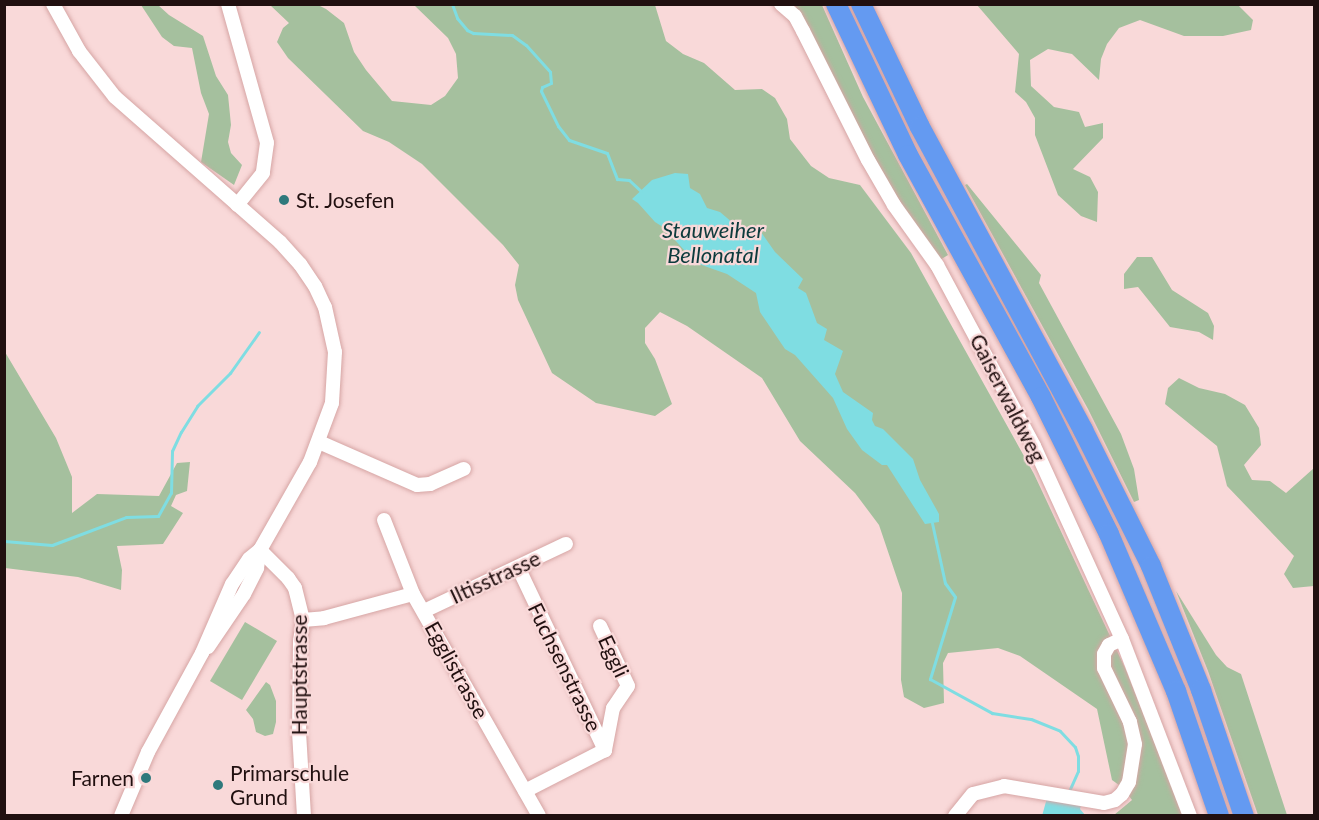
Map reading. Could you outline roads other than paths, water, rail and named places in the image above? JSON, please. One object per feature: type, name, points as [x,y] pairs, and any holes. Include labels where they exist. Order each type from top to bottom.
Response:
[{"type":"highway","points":[[836,4],[908,155],[1041,397],[1104,524],[1176,691],[1219,816]]},
{"type":"highway","points":[[861,4],[894,76],[1083,429],[1151,566],[1201,690],[1244,816]]},
{"type":"street","points":[[53,4],[84,58],[115,97],[280,242],[300,264],[315,286],[330,322],[335,352],[334,389],[319,442],[260,550],[257,568],[244,594],[228,621],[202,653],[148,752],[121,816]]},
{"type":"street","points":[[228,4],[267,143],[267,158],[263,173],[237,205]]},
{"type":"street","name":"Gaiserwaldweg","points":[[781,4],[799,24],[868,160],[894,205],[937,265],[1034,446],[1122,639],[1190,816]]},
{"type":"street","points":[[319,442],[417,485],[430,484],[464,469]]},
{"type":"street","name":"Egglistrasse","points":[[384,520],[413,594],[539,816]]},
{"type":"street","name":"Iltisstrasse","points":[[424,611],[566,543]]},
{"type":"street","name":"Hauptstrasse","points":[[260,550],[295,588],[303,620],[300,641],[299,732],[304,816]]},
{"type":"street","name":"Fuchsenstrasse","points":[[518,567],[605,750],[525,791]]},
{"type":"street","points":[[303,620],[324,618],[413,594]]},
{"type":"street","name":"Eggli","points":[[600,626],[628,686],[613,708],[605,750]]},
{"type":"street","points":[[955,816],[973,794],[1004,786],[1104,803],[1115,800],[1129,782],[1135,744],[1130,722],[1104,668],[1104,654],[1109,645],[1122,639]]},
{"type":"water","name":"Stauweiher Bellonatal","points":[[675,173],[688,174],[690,188],[700,194],[707,208],[720,212],[740,229],[755,228],[757,232],[761,232],[775,252],[803,279],[798,288],[806,293],[817,323],[827,329],[824,340],[843,351],[835,374],[843,392],[873,413],[872,420],[875,426],[883,429],[913,459],[920,480],[939,514],[939,522],[925,524],[887,465],[882,465],[862,450],[847,429],[833,398],[795,355],[785,349],[760,312],[756,293],[727,274],[696,263],[663,227],[632,199],[652,180]]},
{"type":"water","points":[[1047,798],[1081,805],[1080,809],[1085,815],[1042,816]]},
{"type":"waterway","points":[[452,4],[457,18],[467,30],[473,33],[512,35],[526,45],[550,72],[551,83],[542,87],[541,91],[558,126],[569,140],[607,153],[617,179],[629,180],[641,191]]},
{"type":"waterway","points":[[4,541],[52,545],[126,517],[158,516],[171,493],[172,451],[181,432],[197,406],[230,373],[259,332]]},
{"type":"waterway","points":[[932,523],[945,583],[955,597],[930,679],[992,713],[1031,719],[1060,731],[1075,747],[1078,756],[1078,771],[1068,793]]},
{"type":"place","name":"St. Josefen","points":[[284,200]]},
{"type":"place","name":"Farnen","points":[[146,778]]},
{"type":"place","name":"Primarschule Grund","points":[[218,785]]}]
